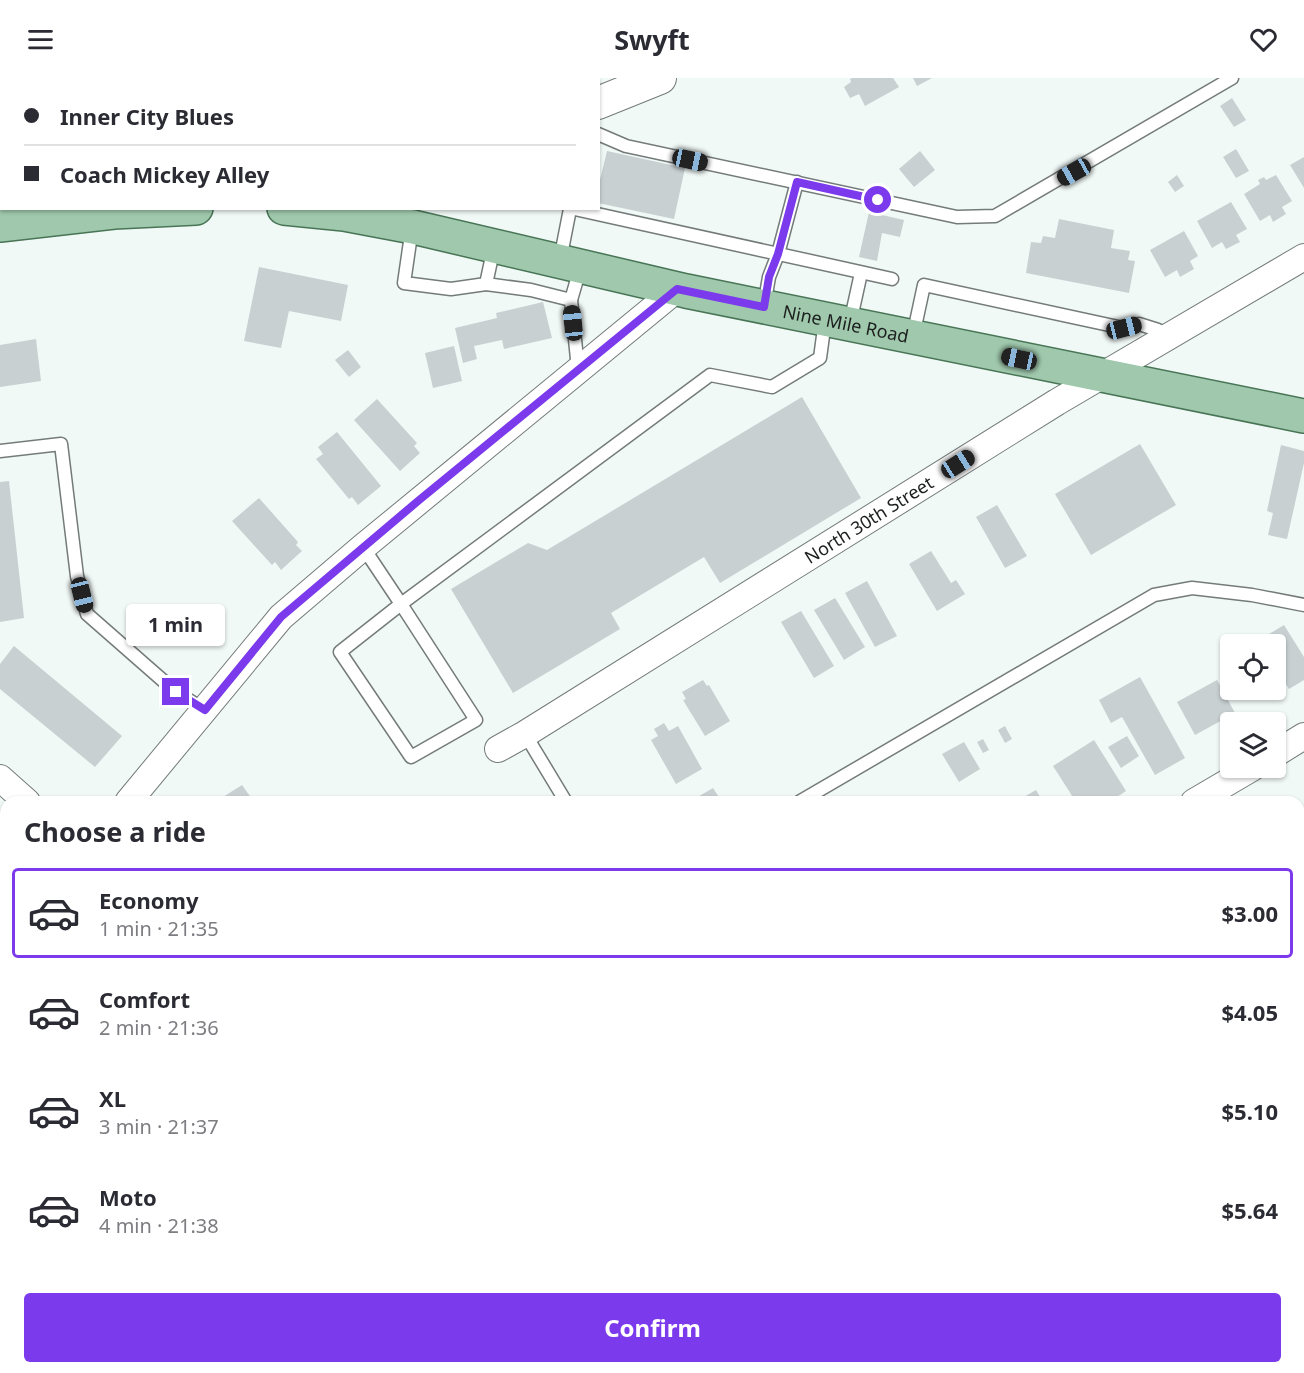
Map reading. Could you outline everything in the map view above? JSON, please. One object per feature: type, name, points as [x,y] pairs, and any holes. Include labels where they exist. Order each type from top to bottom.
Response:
[{"type":"main road","points":[[10,219],[155,210]]},
{"type":"main road","name":"Nine Mile Road","points":[[328,210],[350,211],[677,289],[1304,416]]},
{"type":"street","points":[[600,102],[660,78]]},
{"type":"street","name":"North 30th Street","points":[[498,749],[1047,409],[1304,257]]},
{"type":"street","points":[[133,796],[281,617],[677,289]]},
{"type":"street","points":[[1286,747],[1304,736]]},
{"type":"street","points":[[0,778],[20,796]]},
{"type":"street","points":[[1204,796],[1235,778]]},
{"type":"lane","points":[[600,135],[626,146],[957,217],[995,216],[1232,78]]},
{"type":"lane","points":[[764,307],[769,277],[778,254],[797,182]]},
{"type":"lane","points":[[570,210],[571,300],[578,369]]},
{"type":"lane","points":[[575,210],[892,279]]},
{"type":"lane","points":[[412,227],[404,283],[451,289],[486,284],[531,290],[571,300]]},
{"type":"lane","points":[[486,284],[494,245]]},
{"type":"lane","points":[[363,547],[401,604],[476,720],[411,757],[340,652],[401,604],[710,375],[772,387],[820,358],[861,273]]},
{"type":"lane","points":[[912,338],[924,285],[1124,328],[1140,324],[1158,330],[1164,340]]},
{"type":"lane","points":[[0,451],[61,444],[77,576],[87,614],[176,692],[205,710]]},
{"type":"lane","points":[[809,796],[1154,595],[1192,588],[1252,595],[1304,605]]},
{"type":"lane","points":[[525,734],[562,796]]},
{"type":"building","points":[[852,78],[893,78],[899,87],[865,106],[859,94],[850,98],[844,87],[851,82]]},
{"type":"building","points":[[913,78],[932,78],[917,86]]},
{"type":"building","points":[[1232,98],[1246,120],[1234,127],[1220,106]]},
{"type":"building","points":[[1236,149],[1249,171],[1236,178],[1223,157]]},
{"type":"building","points":[[607,151],[685,168],[674,219],[600,203],[600,180]]},
{"type":"building","points":[[920,151],[935,170],[914,187],[899,169]]},
{"type":"building","points":[[1304,157],[1304,188],[1290,165]]},
{"type":"building","points":[[1177,175],[1184,186],[1175,192],[1168,182]]},
{"type":"building","points":[[1276,175],[1292,201],[1282,207],[1286,214],[1273,222],[1270,215],[1260,221],[1244,194],[1260,184],[1258,180],[1264,177],[1266,180]]},
{"type":"building","points":[[1231,202],[1247,229],[1236,235],[1240,242],[1226,249],[1222,242],[1212,248],[1197,221]]},
{"type":"building","points":[[869,212],[904,220],[900,237],[882,233],[877,261],[859,257]]},
{"type":"building","points":[[1059,219],[1114,230],[1111,248],[1130,251],[1128,260],[1135,261],[1129,293],[1026,273],[1031,242],[1041,243],[1043,236],[1055,238]]},
{"type":"building","points":[[1184,231],[1198,256],[1190,261],[1194,269],[1180,277],[1177,270],[1165,277],[1150,250]]},
{"type":"building","points":[[259,267],[348,285],[341,321],[289,311],[281,348],[244,341]]},
{"type":"building","points":[[543,302],[552,338],[504,349],[502,340],[474,346],[477,359],[463,363],[455,328],[497,318],[496,313]]},
{"type":"building","points":[[36,339],[41,381],[0,387],[0,345]]},
{"type":"building","points":[[454,346],[462,381],[433,388],[425,353]]},
{"type":"building","points":[[348,350],[361,367],[349,377],[335,360]]},
{"type":"building","points":[[802,397],[861,498],[720,583],[704,557],[611,613],[620,629],[513,693],[451,589],[528,543],[547,550]]},
{"type":"building","points":[[377,399],[417,443],[414,446],[420,453],[400,471],[354,420]]},
{"type":"building","points":[[337,432],[381,486],[358,505],[352,497],[349,499],[316,459],[323,454],[318,447]]},
{"type":"building","points":[[1140,444],[1176,505],[1091,555],[1055,494]]},
{"type":"building","points":[[1281,445],[1304,451],[1304,463],[1287,539],[1268,535],[1273,513],[1267,511]]},
{"type":"building","points":[[9,481],[24,618],[0,622],[0,482]]},
{"type":"building","points":[[259,498],[298,542],[296,545],[302,551],[281,570],[275,562],[272,565],[232,521]]},
{"type":"building","points":[[997,505],[1027,556],[1005,568],[976,517]]},
{"type":"building","points":[[931,551],[951,583],[956,580],[965,594],[937,611],[909,564]]},
{"type":"building","points":[[867,581],[897,636],[875,647],[845,593]]},
{"type":"building","points":[[835,598],[865,647],[844,660],[814,610]]},
{"type":"building","points":[[801,611],[834,666],[814,678],[781,622]]},
{"type":"building","points":[[1284,625],[1304,657],[1304,680],[1289,689],[1286,684],[1286,634],[1269,634]]},
{"type":"building","points":[[14,646],[122,736],[95,767],[0,689],[0,664]]},
{"type":"building","points":[[1140,677],[1185,758],[1155,775],[1122,717],[1111,723],[1099,700]]},
{"type":"building","points":[[703,680],[707,686],[709,685],[730,721],[705,736],[683,700],[686,699],[682,692]]},
{"type":"building","points":[[1217,680],[1220,686],[1220,700],[1228,700],[1234,712],[1220,712],[1220,721],[1195,735],[1177,702]]},
{"type":"building","points":[[664,723],[669,731],[678,726],[702,769],[676,784],[651,740],[658,736],[654,729]]},
{"type":"building","points":[[1005,726],[1012,739],[1005,743],[998,730]]},
{"type":"building","points":[[1127,736],[1139,756],[1121,768],[1108,747]]},
{"type":"building","points":[[983,739],[989,750],[983,753],[977,742]]},
{"type":"building","points":[[1094,740],[1126,791],[1118,796],[1072,796],[1053,766]]},
{"type":"building","points":[[964,742],[980,769],[959,782],[942,754]]},
{"type":"building","points":[[242,785],[250,796],[225,796]]},
{"type":"building","points":[[713,788],[718,796],[699,796]]},
{"type":"building","points":[[1036,790],[1040,796],[1026,796]]},
{"type":"route","points":[[176,692],[205,710],[281,617],[418,501],[677,289],[764,307],[769,277],[778,254],[797,182],[878,200]]}]
